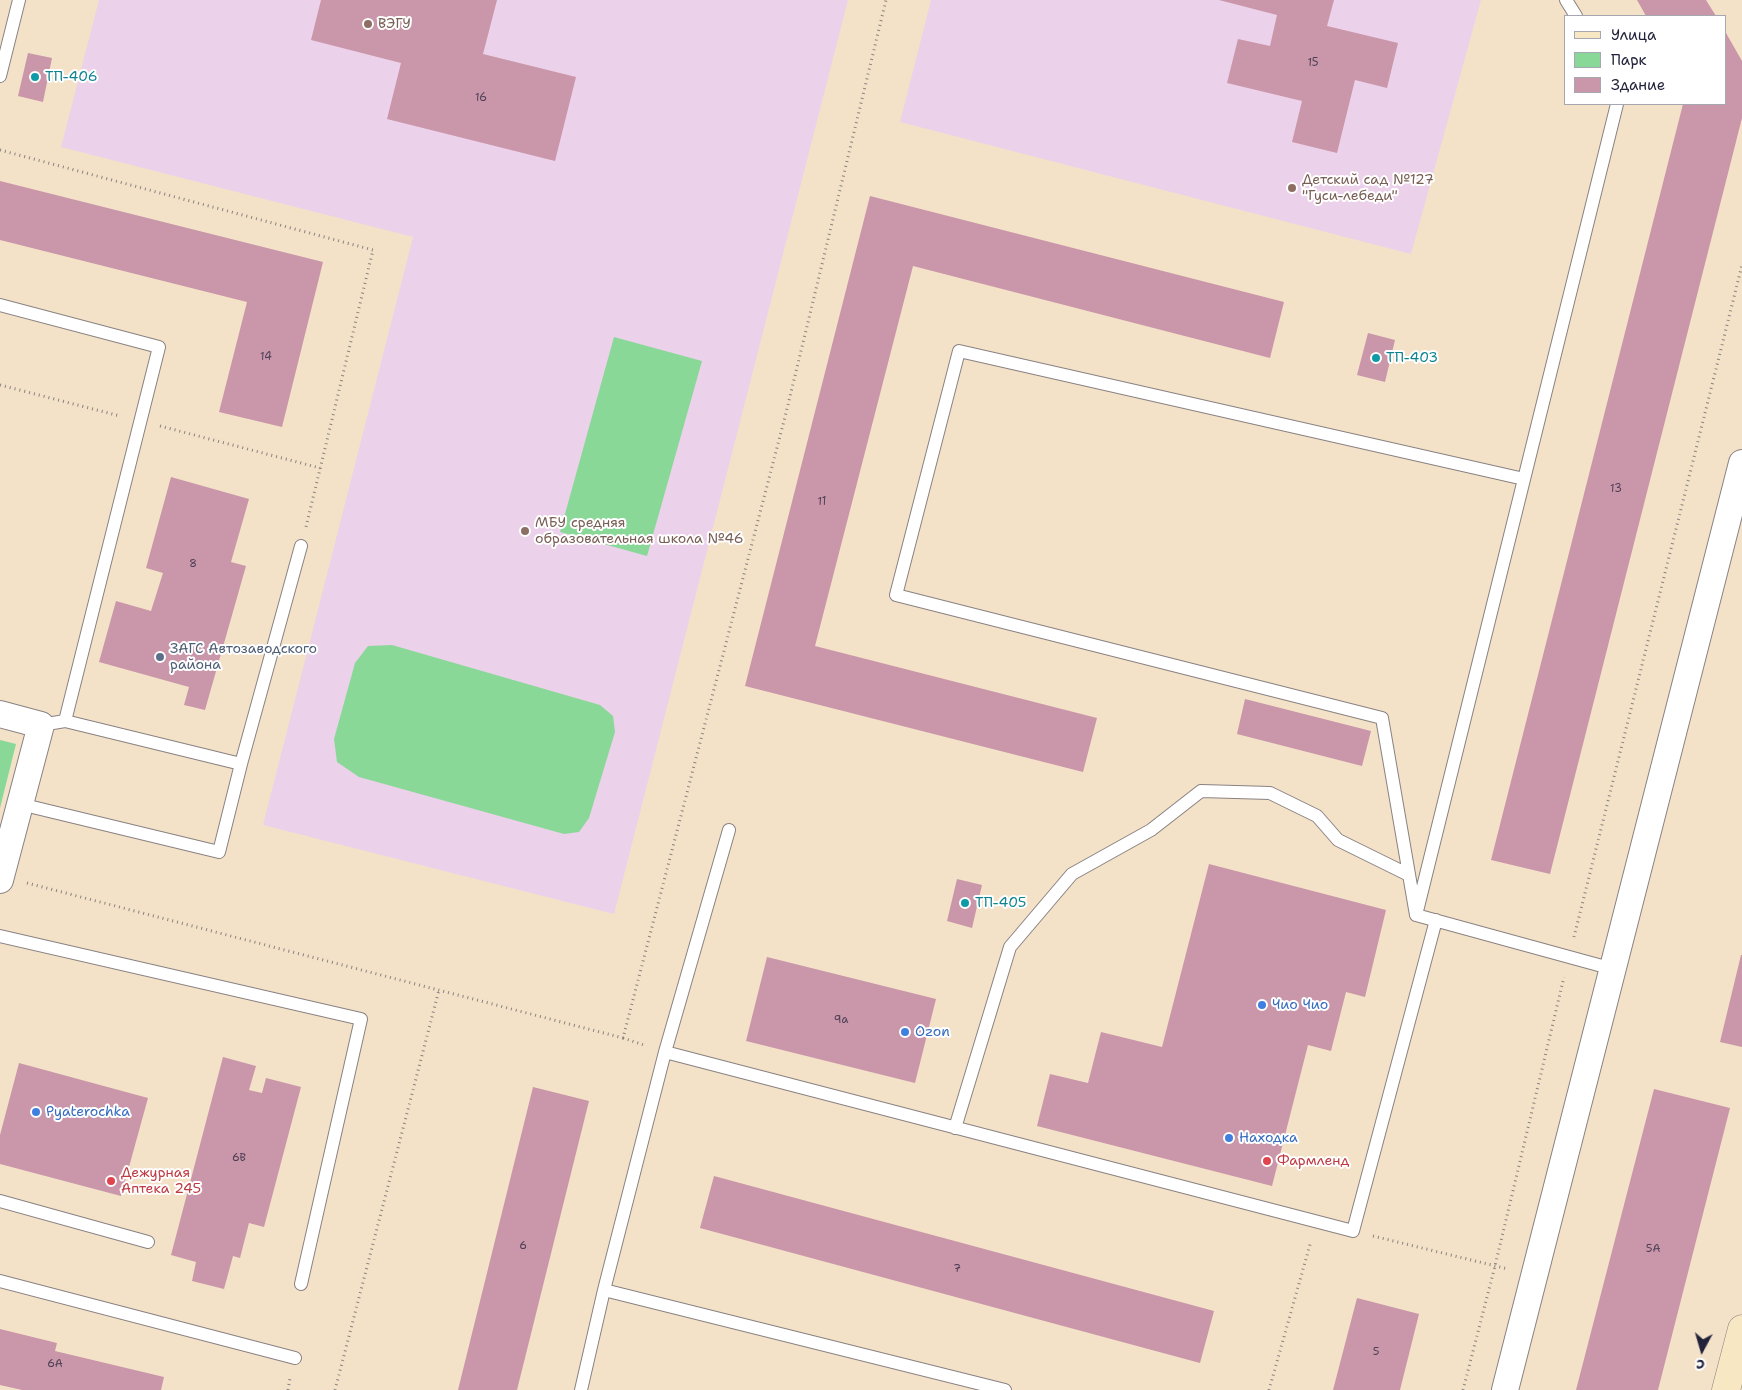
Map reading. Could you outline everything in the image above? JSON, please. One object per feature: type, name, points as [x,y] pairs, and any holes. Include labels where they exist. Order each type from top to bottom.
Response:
[{"type":"main road","points":[[1726,1390],[1742,1329]]},
{"type":"street","points":[[1505,1390],[1742,463]]},
{"type":"street","points":[[0,714],[53,723],[20,804],[0,878]]},
{"type":"lane","points":[[0,76],[19,0]]},
{"type":"lane","points":[[1566,0],[1575,15]]},
{"type":"lane","points":[[1416,915],[1617,105]]},
{"type":"lane","points":[[0,305],[159,347],[53,723],[241,764]]},
{"type":"lane","points":[[1416,915],[1382,718],[896,595],[960,351],[1524,480]]},
{"type":"lane","points":[[20,804],[220,852],[241,764],[301,546]]},
{"type":"lane","points":[[955,1128],[1010,947],[1072,874],[1151,830],[1201,791],[1270,793],[1317,816],[1338,840],[1409,875]]},
{"type":"lane","points":[[581,1390],[604,1290],[665,1052],[729,830]]},
{"type":"lane","points":[[1416,915],[1612,969]]},
{"type":"lane","points":[[665,1052],[1353,1231],[1436,920]]},
{"type":"lane","points":[[0,936],[361,1019],[301,1284]]},
{"type":"lane","points":[[0,1201],[148,1242]]},
{"type":"lane","points":[[0,1281],[295,1358]]},
{"type":"lane","points":[[604,1290],[983,1387],[1004,1390]]},
{"type":"path","points":[[0,878],[623,1038],[785,417],[886,0]]},
{"type":"path","points":[[0,150],[373,250],[301,546]]},
{"type":"path","points":[[1463,1390],[1742,265]]},
{"type":"path","points":[[334,1390],[439,990]]},
{"type":"path","points":[[1269,1390],[1316,1222]]},
{"type":"path","points":[[1353,1231],[1534,1275]]},
{"type":"shaded area","name":"МБУ средняя образовательная школа №46","points":[[99,0],[848,0],[614,914],[263,825],[413,237],[61,147]]},
{"type":"shaded area","name":"Детский сад №127 \"Гуси-лебеди\"","points":[[931,0],[1481,0],[1411,254],[900,122]]},
{"type":"green space","points":[[614,337],[702,361],[647,556],[560,532]]},
{"type":"green space","points":[[392,645],[600,705],[613,716],[615,732],[589,818],[579,832],[564,834],[359,777],[337,762],[334,739],[355,663],[368,646]]},
{"type":"green space","points":[[0,740],[16,744],[0,808]]},
{"type":"building","points":[[321,0],[497,0],[483,54],[576,77],[555,161],[387,119],[401,63],[311,40]]},
{"type":"building","points":[[1219,0],[1334,0],[1327,26],[1398,43],[1387,88],[1355,80],[1337,153],[1292,142],[1302,101],[1227,83],[1238,39],[1270,46],[1277,15]]},
{"type":"building","points":[[1637,0],[1706,0],[1715,15],[1645,15]]},
{"type":"building","points":[[1727,35],[1742,61],[1742,118],[1550,874],[1491,860],[1683,105],[1727,105]]},
{"type":"building","name":"ТП-406","points":[[28,53],[52,58],[43,102],[18,96]]},
{"type":"building","points":[[0,181],[323,262],[282,427],[219,412],[247,302],[0,240]]},
{"type":"building","points":[[870,196],[1284,302],[1270,358],[913,266],[815,646],[1097,718],[1083,772],[745,686]]},
{"type":"building","name":"ТП-403","points":[[1368,333],[1395,340],[1385,382],[1357,375]]},
{"type":"building","points":[[171,477],[249,499],[231,562],[246,566],[205,710],[184,705],[189,687],[99,662],[116,601],[151,611],[163,573],[146,568]]},
{"type":"building","points":[[1245,699],[1371,731],[1362,766],[1237,734]]},
{"type":"building","points":[[1209,864],[1386,910],[1365,997],[1346,992],[1331,1051],[1308,1045],[1272,1186],[1037,1126],[1050,1074],[1088,1083],[1101,1032],[1162,1047]]},
{"type":"building","name":"ТП-405","points":[[957,879],[982,885],[972,928],[947,921]]},
{"type":"building","points":[[1742,955],[1742,1047],[1720,1042]]},
{"type":"building","points":[[767,957],[936,999],[915,1083],[746,1041]]},
{"type":"building","points":[[223,1057],[256,1066],[249,1090],[262,1093],[266,1078],[301,1087],[264,1227],[249,1223],[240,1258],[233,1256],[224,1289],[192,1281],[196,1262],[171,1255]]},
{"type":"building","points":[[19,1063],[148,1098],[121,1196],[0,1164],[0,1135]]},
{"type":"building","points":[[533,1087],[589,1101],[517,1390],[458,1390]]},
{"type":"building","points":[[1654,1089],[1730,1108],[1658,1390],[1576,1390]]},
{"type":"building","points":[[714,1176],[1214,1311],[1200,1363],[700,1228]]},
{"type":"building","points":[[1357,1298],[1419,1314],[1400,1390],[1333,1390]]},
{"type":"building","points":[[0,1329],[57,1343],[55,1351],[164,1377],[161,1390],[22,1390],[0,1385]]},
{"type":"place","name":"ВЭГУ","points":[[368,24]]},
{"type":"place","name":"ТП-406","points":[[35,77]]},
{"type":"place","name":"Детский сад №127 \"Гуси-лебеди\"","points":[[1292,188]]},
{"type":"place","name":"ТП-403","points":[[1376,358]]},
{"type":"place","name":"МБУ средняя образовательная школа №46","points":[[525,531]]},
{"type":"place","name":"ЗАГС Автозаводского района","points":[[160,657]]},
{"type":"place","name":"ТП-405","points":[[965,903]]},
{"type":"place","name":"Чио Чио","points":[[1262,1005]]},
{"type":"place","name":"Ozon","points":[[905,1032]]},
{"type":"place","name":"Pyaterochka","points":[[36,1112]]},
{"type":"place","name":"Находка","points":[[1229,1138]]},
{"type":"place","name":"Фармленд","points":[[1267,1161]]},
{"type":"place","name":"Дежурная Аптека 245","points":[[111,1181]]}]
